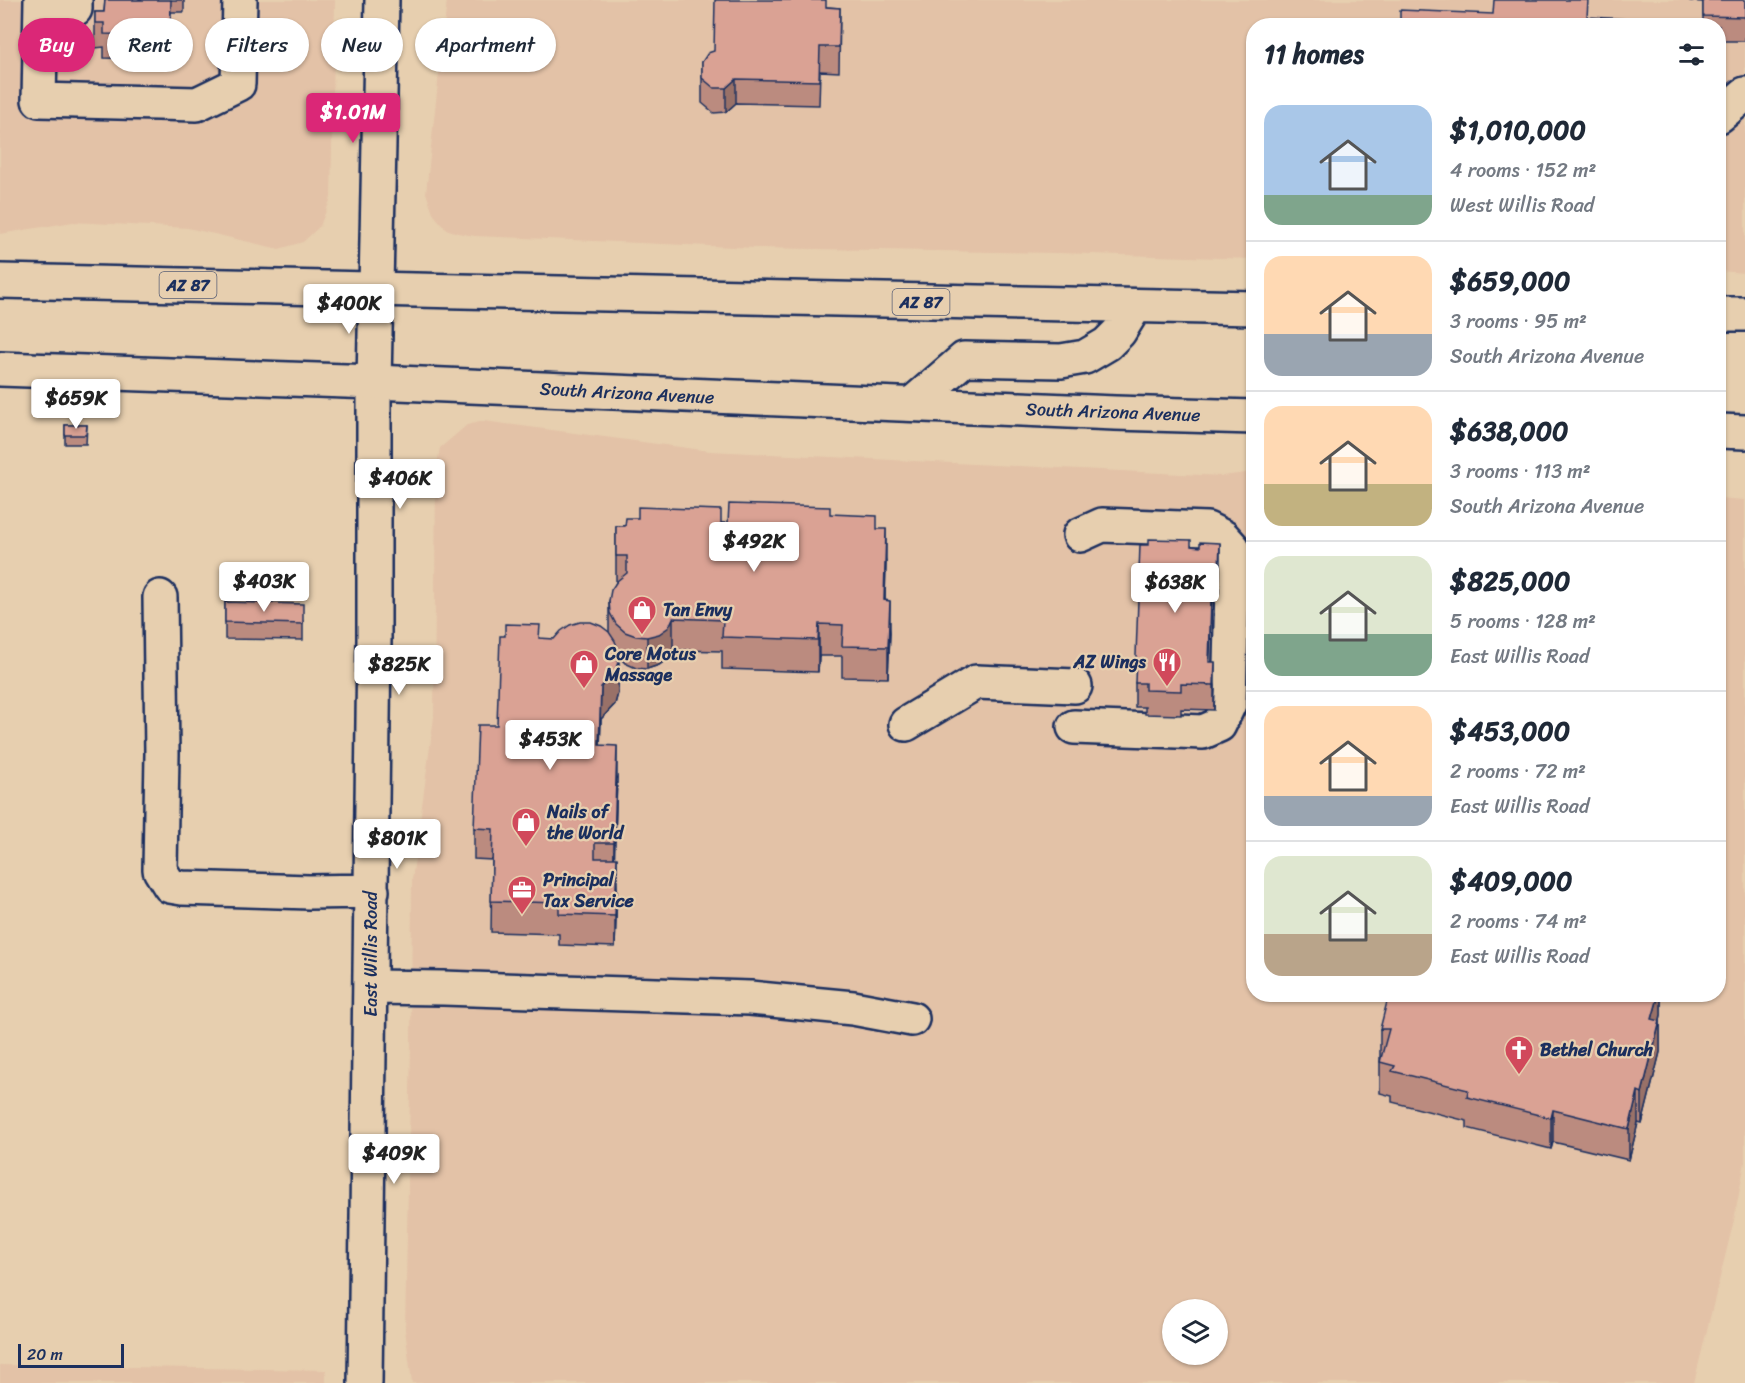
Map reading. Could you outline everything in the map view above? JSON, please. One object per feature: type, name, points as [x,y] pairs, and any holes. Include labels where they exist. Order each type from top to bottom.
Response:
[{"type":"main road","points":[[75,0],[75,9],[41,4],[39,100],[197,104],[238,84],[240,0]]},
{"type":"main road","name":"East Willis Road","points":[[365,1383],[372,891],[374,382],[382,0]]},
{"type":"main road","points":[[1726,110],[1745,94]]},
{"type":"main road","name":"AZ 87","points":[[0,281],[1246,308]]},
{"type":"main road","points":[[912,404],[964,359],[1061,361],[1085,357],[1107,344],[1119,333],[1136,306]]},
{"type":"main road","points":[[1726,314],[1745,314]]},
{"type":"main road","name":"South Arizona Avenue","points":[[0,369],[1246,417]]},
{"type":"main road","points":[[1726,431],[1745,432]]},
{"type":"main road","points":[[1074,727],[1203,732],[1218,725],[1229,704],[1233,548],[1223,537],[1207,529],[1102,525],[1080,536]]},
{"type":"main road","points":[[160,597],[162,754],[160,870],[171,886],[297,892],[372,891]]},
{"type":"main road","points":[[906,724],[976,682],[1075,686]]},
{"type":"main road","points":[[371,987],[443,987],[750,998],[853,1008],[912,1019]]},
{"type":"shaded area","points":[[0,0],[335,0],[335,18],[321,18],[321,72],[334,72],[331,198],[320,226],[303,242],[279,249],[188,228],[73,222],[0,234]]},
{"type":"shaded area","points":[[447,0],[1745,0],[1745,273],[1726,272],[1726,18],[1246,18],[1246,259],[756,248],[475,236],[446,229],[434,215],[426,193],[439,72],[556,72],[556,18],[445,18]]},
{"type":"shaded area","points":[[484,421],[710,451],[1222,476],[1246,473],[1246,1002],[1726,1002],[1726,499],[1745,500],[1745,1162],[1734,1220],[1694,1383],[412,1383],[405,1329],[412,880],[434,717],[436,469],[440,448],[467,425]]},
{"type":"shaded area","points":[[0,1365],[326,1370],[326,1383],[0,1383]]},
{"type":"building","points":[[105,0],[171,0],[170,18],[107,18],[107,34],[104,34],[104,23],[95,23],[95,12],[104,12]]},
{"type":"building","points":[[715,0],[826,0],[826,7],[840,8],[839,47],[820,47],[819,81],[736,79],[726,88],[714,88],[702,78],[702,62],[708,53],[714,51]]},
{"type":"building","points":[[1494,0],[1588,0],[1587,17],[1609,18],[1400,18],[1400,10],[1493,14]]},
{"type":"building","points":[[1703,0],[1745,0],[1745,17],[1703,16]]},
{"type":"building","points":[[65,425],[87,425],[86,435],[65,435]]},
{"type":"building","points":[[729,504],[830,507],[830,514],[877,516],[877,529],[886,529],[884,600],[890,601],[888,647],[842,646],[843,625],[819,624],[818,640],[722,637],[723,620],[673,618],[669,627],[659,634],[647,637],[625,632],[616,624],[610,613],[609,601],[611,590],[627,573],[627,556],[616,556],[616,526],[625,526],[626,518],[638,518],[638,507],[721,510],[721,523],[728,523]]},
{"type":"building","points":[[1149,539],[1191,540],[1191,546],[1200,547],[1200,542],[1220,543],[1219,568],[1212,568],[1209,662],[1215,662],[1214,685],[1181,684],[1181,691],[1145,690],[1145,683],[1135,683],[1140,545],[1149,545]]},
{"type":"building","points":[[225,602],[303,604],[303,624],[225,622]]},
{"type":"building","points":[[591,622],[609,632],[619,652],[615,672],[601,687],[599,745],[617,746],[614,843],[595,843],[595,858],[617,858],[615,916],[559,914],[559,903],[491,901],[493,829],[474,828],[478,725],[497,725],[500,636],[505,636],[505,624],[540,625],[539,638],[554,639],[570,625]]},
{"type":"building","name":"Bethel Church","points":[[1387,1002],[1657,1002],[1652,1019],[1660,1021],[1642,1093],[1638,1091],[1629,1129],[1553,1110],[1551,1118],[1467,1097],[1468,1090],[1392,1071],[1395,1066],[1380,1062],[1389,1029],[1380,1029]]},
{"type":"place","name":"Tan Envy","points":[[642,636]]},
{"type":"place","name":"AZ Wings","points":[[1167,688]]},
{"type":"place","name":"Core Motus Massage","points":[[584,690]]},
{"type":"place","name":"Nails of the World","points":[[526,848]]},
{"type":"place","name":"Principal Tax Service","points":[[522,916]]},
{"type":"place","name":"Bethel Church","points":[[1519,1076]]}]
